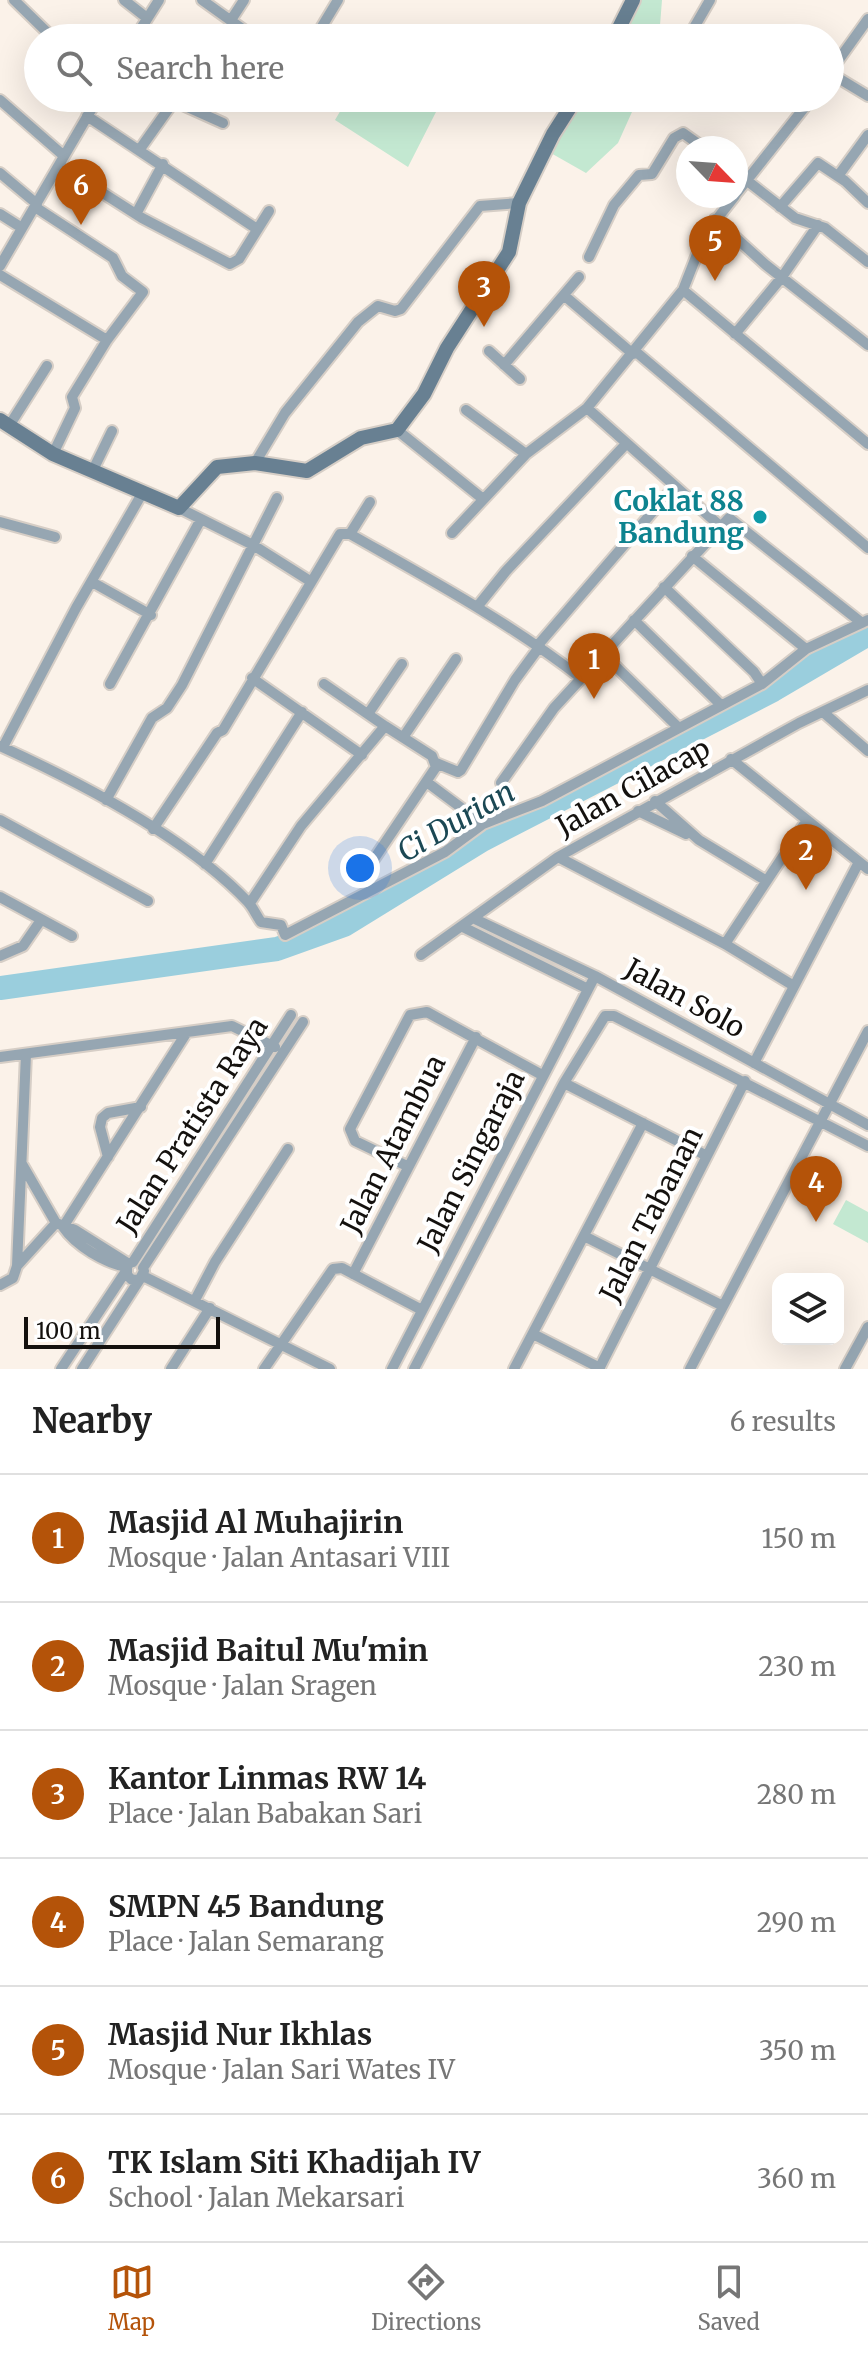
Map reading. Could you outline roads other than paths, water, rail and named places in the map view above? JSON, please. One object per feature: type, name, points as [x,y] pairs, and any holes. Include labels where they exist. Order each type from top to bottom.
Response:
[{"type":"street","points":[[14,0],[39,24]]},
{"type":"street","points":[[124,0],[147,18]]},
{"type":"street","points":[[143,24],[159,0]]},
{"type":"street","points":[[202,0],[236,24]]},
{"type":"street","points":[[231,20],[244,0]]},
{"type":"street","points":[[323,24],[338,0]]},
{"type":"street","points":[[621,24],[633,0]]},
{"type":"street","points":[[696,24],[710,0]]},
{"type":"street","points":[[844,53],[868,19]]},
{"type":"street","points":[[844,81],[868,96]]},
{"type":"street","points":[[0,100],[62,160],[136,214],[230,264],[237,262],[269,211]]},
{"type":"street","points":[[0,266],[89,112]]},
{"type":"street","points":[[140,149],[166,112]]},
{"type":"street","points":[[198,112],[223,123]]},
{"type":"street","points":[[179,508],[217,467],[255,463],[307,471],[361,438],[397,430],[424,394],[447,348],[509,252],[519,203],[567,112]]},
{"type":"street","points":[[801,112],[748,181],[795,218],[818,225],[850,245],[868,262]]},
{"type":"street","points":[[87,116],[257,229]]},
{"type":"street","points":[[838,176],[868,135]]},
{"type":"street","points":[[589,257],[626,188],[639,175],[652,174],[676,137]]},
{"type":"street","points":[[136,214],[163,164]]},
{"type":"street","points":[[780,207],[816,164],[838,176],[867,199]]},
{"type":"street","points":[[0,173],[36,206],[113,258],[122,276],[141,291],[72,397],[75,408],[53,454]]},
{"type":"street","points":[[255,463],[285,413],[358,322],[378,306],[395,311],[401,309],[480,206],[519,203]]},
{"type":"street","points":[[452,533],[526,454],[587,408],[634,352],[683,290],[699,246],[724,208]]},
{"type":"street","points":[[0,214],[22,228]]},
{"type":"street","points":[[715,219],[868,345]]},
{"type":"street","points":[[735,334],[782,277],[818,225]]},
{"type":"street","points":[[0,275],[107,340]]},
{"type":"street","points":[[504,365],[566,297],[579,277]]},
{"type":"street","points":[[683,290],[868,444]]},
{"type":"street","points":[[566,297],[868,548]]},
{"type":"street","points":[[489,351],[520,379]]},
{"type":"street","points":[[47,366],[4,423],[53,454],[179,508],[253,545],[310,581]]},
{"type":"street","points":[[587,408],[719,525]]},
{"type":"street","points":[[466,410],[526,454]]},
{"type":"street","points":[[397,430],[483,499]]},
{"type":"street","points":[[93,470],[112,431]]},
{"type":"street","points":[[477,607],[506,571],[626,444]]},
{"type":"street","points":[[324,684],[404,736],[436,763],[458,772],[539,645],[674,487]]},
{"type":"street","points":[[143,492],[1,747],[106,800],[153,829],[205,864],[250,903],[261,922],[281,925],[285,935],[445,852],[483,824],[542,801],[762,684],[806,649],[865,621],[733,519],[719,525],[581,678],[501,783]]},
{"type":"street","points":[[106,800],[152,718],[167,708],[182,685],[277,498]]},
{"type":"street","points":[[350,534],[370,502]]},
{"type":"street","points":[[110,684],[151,615],[200,521]]},
{"type":"street","points":[[0,522],[55,537]]},
{"type":"street","points":[[153,829],[217,733],[223,730],[340,534],[350,534],[477,607],[539,645],[581,678]]},
{"type":"street","points":[[692,556],[806,649]]},
{"type":"street","points":[[92,582],[151,615]]},
{"type":"street","points":[[664,587],[754,672],[762,684]]},
{"type":"street","points":[[634,620],[721,705]]},
{"type":"street","points":[[603,654],[679,728]]},
{"type":"street","points":[[404,736],[456,659]]},
{"type":"street","points":[[368,714],[402,664]]},
{"type":"street","points":[[252,678],[362,755]]},
{"type":"street","name":"Jalan Cilacap","points":[[421,955],[558,857],[731,759],[868,690]]},
{"type":"street","points":[[205,864],[302,712]]},
{"type":"street","points":[[823,712],[868,751]]},
{"type":"street","points":[[250,903],[301,826],[385,726]]},
{"type":"street","points":[[731,759],[863,866],[754,1063]]},
{"type":"street","points":[[372,862],[428,783],[436,763]]},
{"type":"street","points":[[428,783],[483,824]]},
{"type":"street","points":[[655,801],[699,840]]},
{"type":"street","points":[[638,811],[699,840],[765,880]]},
{"type":"street","points":[[0,820],[148,901]]},
{"type":"street","points":[[725,944],[807,820]]},
{"type":"street","points":[[558,857],[725,944],[794,986]]},
{"type":"street","points":[[0,897],[72,936]]},
{"type":"street","name":"Jalan Solo","points":[[475,919],[595,976],[754,1063],[825,1113],[868,1125]]},
{"type":"street","points":[[0,956],[23,946],[41,920]]},
{"type":"street","name":"Jalan Solo","points":[[463,927],[588,989]]},
{"type":"street","name":"Jalan Singaraja","points":[[392,1369],[595,976]]},
{"type":"street","points":[[407,1166],[355,1141],[350,1129],[406,1020],[415,1012],[427,1012],[542,1075]]},
{"type":"street","points":[[414,1369],[564,1083],[597,1024],[609,1014],[745,1081],[825,1113],[868,1146]]},
{"type":"street","name":"Jalan Pratista Raya","points":[[82,1369],[134,1270],[291,1015]]},
{"type":"street","name":"Jalan Pratista Raya","points":[[61,1369],[134,1270],[303,1022]]},
{"type":"street","points":[[0,1057],[232,1026],[284,1053]]},
{"type":"street","points":[[690,1369],[868,1031]]},
{"type":"street","points":[[17,1266],[60,1225],[141,1107],[187,1032]]},
{"type":"street","name":"Jalan Atambua","points":[[353,1274],[476,1037]]},
{"type":"street","points":[[0,1285],[13,1278],[17,1266],[26,1054]]},
{"type":"street","name":"Jalan Tabanan","points":[[600,1368],[745,1081]]},
{"type":"street","points":[[564,1083],[707,1156]]},
{"type":"street","points":[[108,1157],[100,1127],[102,1118],[108,1113],[141,1107]]},
{"type":"street","points":[[514,1369],[586,1237],[643,1123]]},
{"type":"street","points":[[195,1300],[215,1262],[288,1149]]},
{"type":"street","points":[[21,1162],[60,1225],[75,1230],[134,1270],[330,1369]]},
{"type":"street","points":[[586,1237],[721,1305]]},
{"type":"street","points":[[264,1369],[327,1274],[342,1268],[422,1310]]},
{"type":"street","points":[[171,1369],[210,1308]]},
{"type":"street","points":[[845,1369],[868,1327]]},
{"type":"street","points":[[533,1334],[600,1368]]},
{"type":"waterway","name":"Ci Durian","points":[[0,988],[277,949],[344,925],[482,840],[773,690],[868,634]]},
{"type":"place","name":"TK Islam Siti Khadijah IV","points":[[81,225]]},
{"type":"place","name":"Masjid Nur Ikhlas","points":[[715,281]]},
{"type":"place","name":"Kantor Linmas RW 14","points":[[484,327]]},
{"type":"place","name":"Coklat 88 Bandung","points":[[760,517]]},
{"type":"place","name":"Masjid Al Muhajirin","points":[[594,699]]},
{"type":"place","name":"Masjid Baitul Mu'min","points":[[806,890]]},
{"type":"place","name":"SMPN 45 Bandung","points":[[816,1222]]}]
